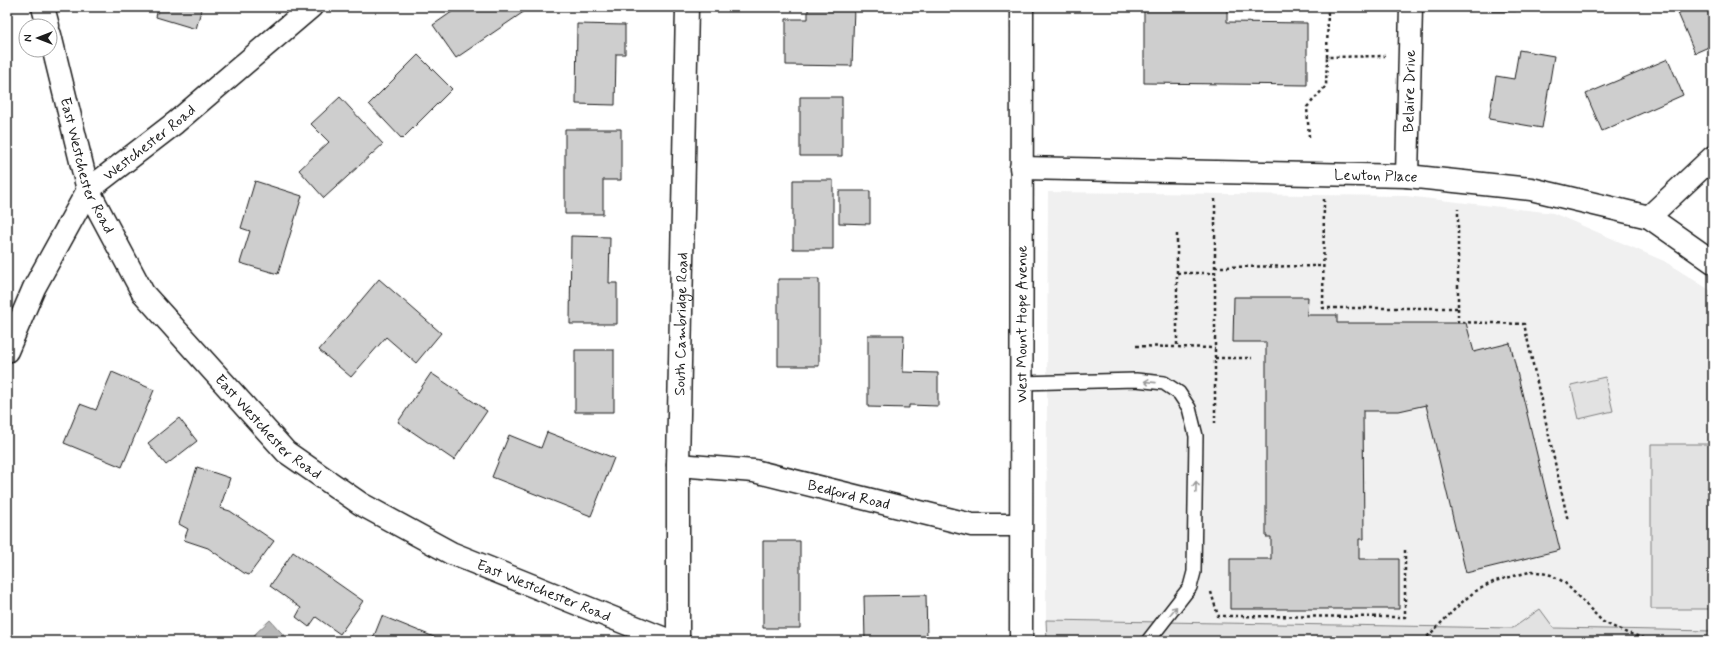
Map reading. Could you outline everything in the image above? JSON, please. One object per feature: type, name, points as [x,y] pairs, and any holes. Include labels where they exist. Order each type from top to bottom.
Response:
[{"type":"street","points":[[43,7],[46,18]]},
{"type":"street","name":"Westchester Road","points":[[7,351],[34,288],[88,190],[175,123],[311,7]]},
{"type":"street","name":"South Cambridge Road","points":[[678,641],[678,465],[687,7]]},
{"type":"street","name":"West Mount Hope Avenue","points":[[1021,641],[1020,383],[1022,7]]},
{"type":"street","name":"Belaire Drive","points":[[1407,176],[1411,7]]},
{"type":"street","name":"East Westchester Road","points":[[56,58],[88,190],[143,294],[286,452],[362,504],[451,553],[670,641]]},
{"type":"street","points":[[1649,217],[1713,157]]},
{"type":"street","name":"Lewton Place","points":[[1021,168],[1407,176],[1531,189],[1649,217],[1713,262]]},
{"type":"street","name":"Bedford Road","points":[[678,465],[754,471],[972,525],[1020,524]]},
{"type":"lane","points":[[1020,383],[1136,380],[1164,383],[1179,393],[1190,408],[1196,436],[1194,572],[1190,587],[1148,641]]},
{"type":"path","points":[[1309,137],[1307,107],[1326,86],[1328,7]]},
{"type":"path","points":[[1327,57],[1390,56]]},
{"type":"path","points":[[1324,199],[1323,308],[1458,308]]},
{"type":"path","points":[[1458,209],[1458,322],[1524,324],[1568,521]]},
{"type":"path","points":[[1177,234],[1177,347]]},
{"type":"path","points":[[1215,267],[1324,266]]},
{"type":"path","points":[[1177,273],[1215,273]]},
{"type":"path","points":[[1136,346],[1215,348]]},
{"type":"path","points":[[1215,358],[1252,358]]},
{"type":"path","points":[[1210,588],[1218,616],[1405,617],[1405,548]]},
{"type":"path","points":[[1423,641],[1474,592],[1495,581],[1533,571],[1551,575],[1564,582],[1603,622],[1626,633],[1654,641]]},
{"type":"shaded area","points":[[1048,192],[1406,196],[1553,213],[1664,261],[1713,292],[1713,631],[1046,620]]},
{"type":"shaded area","points":[[1605,377],[1613,411],[1579,419],[1571,385]]},
{"type":"shaded area","points":[[1651,444],[1713,444],[1713,609],[1651,609]]},
{"type":"shaded area","points":[[1540,609],[1554,628],[1713,631],[1713,641],[1047,641],[1046,620],[1513,628]]},
{"type":"shaded area","points":[[270,620],[289,641],[259,641],[254,635]]},
{"type":"building","points":[[154,7],[202,7],[196,29],[156,17],[158,8]]},
{"type":"building","points":[[459,7],[522,7],[525,11],[456,58],[433,25]]},
{"type":"building","points":[[808,7],[854,7],[852,66],[786,65],[786,19],[808,19]]},
{"type":"building","points":[[1144,7],[1227,7],[1227,22],[1307,23],[1307,85],[1144,83]]},
{"type":"building","points":[[1492,7],[1516,7],[1516,11],[1492,11]]},
{"type":"building","points":[[1691,7],[1713,7],[1713,45],[1695,53],[1678,13]]},
{"type":"building","points":[[577,24],[625,25],[625,54],[616,54],[615,105],[576,104]]},
{"type":"building","points":[[1519,50],[1554,56],[1542,128],[1489,119],[1496,76],[1514,79]]},
{"type":"building","points":[[418,55],[452,89],[402,139],[369,104]]},
{"type":"building","points":[[1668,59],[1683,95],[1602,131],[1586,94]]},
{"type":"building","points":[[340,97],[383,144],[324,198],[299,170],[329,142],[311,124]]},
{"type":"building","points":[[800,97],[842,97],[842,156],[800,156]]},
{"type":"building","points":[[565,129],[621,129],[621,180],[603,180],[603,214],[565,214]]},
{"type":"building","points":[[7,164],[11,164],[11,201],[7,201]]},
{"type":"building","points":[[793,180],[833,180],[833,249],[793,249]]},
{"type":"building","points":[[255,181],[302,196],[278,274],[240,263],[250,231],[241,228]]},
{"type":"building","points":[[839,191],[870,191],[870,224],[839,223]]},
{"type":"building","points":[[571,236],[610,237],[609,283],[617,283],[617,324],[570,324]]},
{"type":"building","points":[[379,279],[441,333],[416,363],[386,337],[351,377],[319,350]]},
{"type":"building","points":[[778,279],[819,279],[819,366],[778,366]]},
{"type":"building","points":[[1234,297],[1308,297],[1307,315],[1337,315],[1337,323],[1466,323],[1474,352],[1510,343],[1560,550],[1466,573],[1426,405],[1399,411],[1363,411],[1364,539],[1359,539],[1359,559],[1399,559],[1399,609],[1230,609],[1230,559],[1271,559],[1271,537],[1266,537],[1266,342],[1233,342]]},
{"type":"building","points":[[868,335],[904,335],[903,372],[938,373],[938,406],[909,405],[909,408],[868,407]]},
{"type":"building","points":[[575,350],[614,350],[614,412],[575,412]]},
{"type":"building","points":[[112,372],[154,390],[122,467],[64,443],[80,404],[96,410]]},
{"type":"building","points":[[431,373],[487,411],[454,460],[398,422]]},
{"type":"building","points":[[179,418],[197,441],[166,465],[148,443]]},
{"type":"building","points":[[547,432],[614,458],[591,516],[492,477],[509,435],[541,448]]},
{"type":"building","points":[[197,467],[230,478],[220,508],[230,511],[274,541],[249,575],[208,548],[184,540],[188,529],[179,524]]},
{"type":"building","points":[[763,541],[800,541],[800,628],[763,628]]},
{"type":"building","points":[[293,552],[363,601],[340,634],[316,617],[309,627],[296,617],[301,608],[270,586]]},
{"type":"building","points":[[926,595],[927,639],[865,641],[864,596]]},
{"type":"building","points":[[382,616],[444,641],[372,641]]}]
